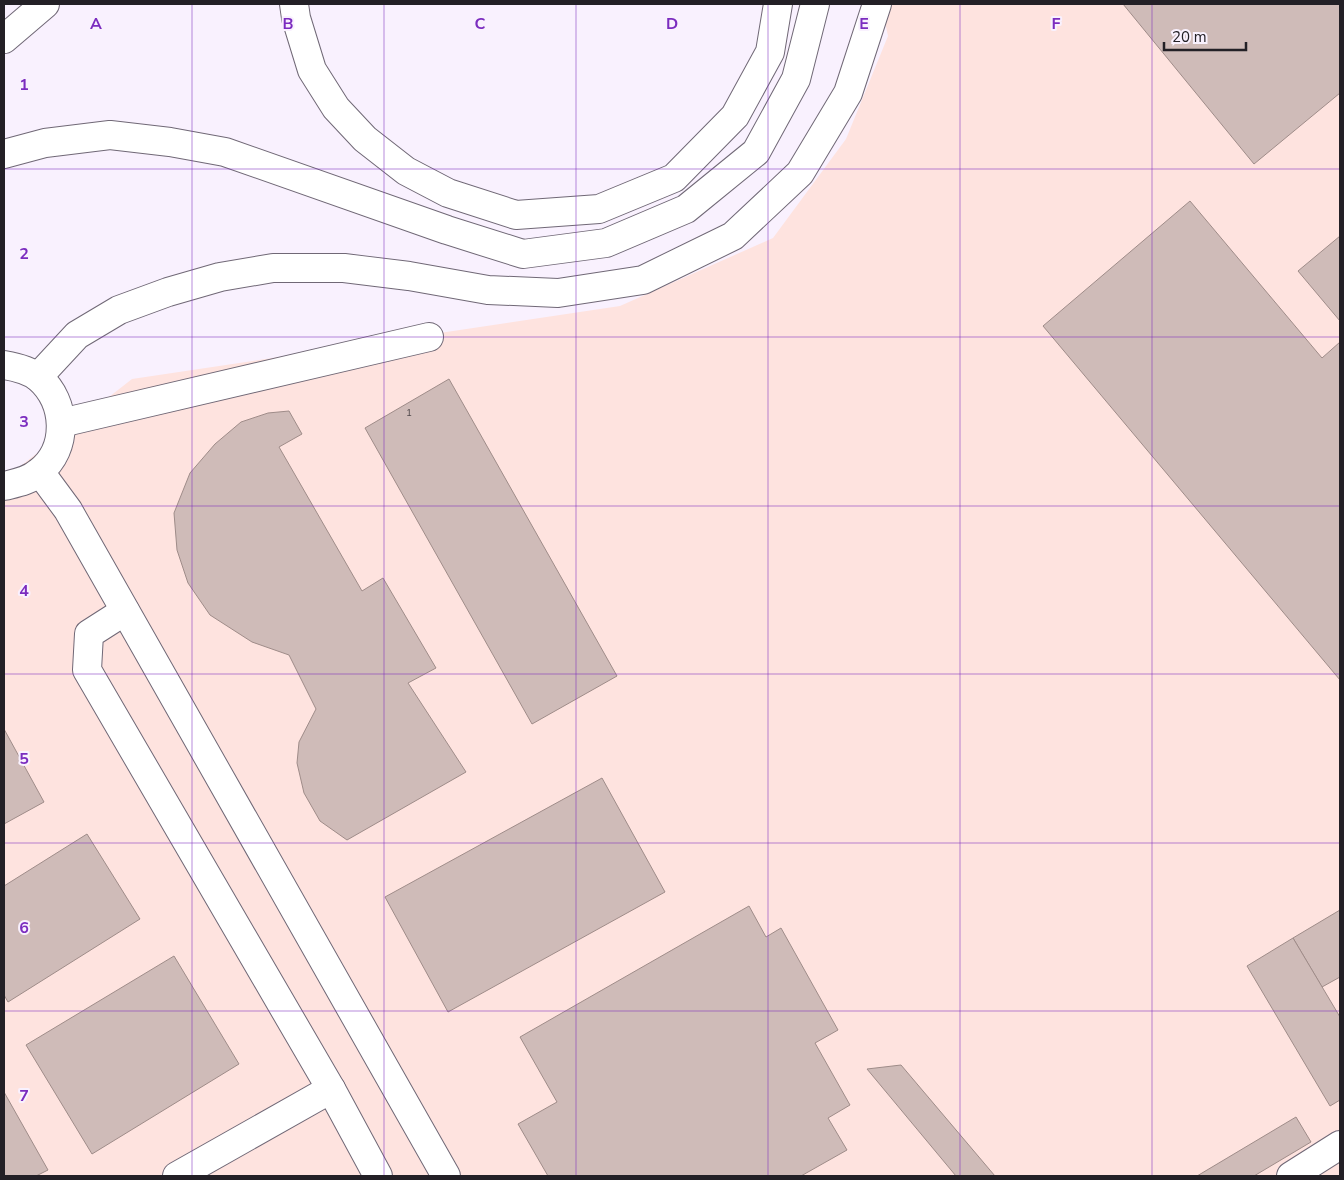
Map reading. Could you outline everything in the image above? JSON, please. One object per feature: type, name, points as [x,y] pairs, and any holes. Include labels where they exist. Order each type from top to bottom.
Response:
[{"type":"main road","points":[[4,39],[45,4]]},
{"type":"main road","points":[[294,4],[296,18],[312,70],[336,108],[365,139],[406,171],[448,193],[516,215],[599,209],[674,178],[736,116],[770,52],[778,4]]},
{"type":"main road","points":[[4,154],[45,143],[110,135],[170,142],[225,152],[447,230],[523,254],[606,242],[686,209],[756,152],[796,79],[815,4]]},
{"type":"main road","points":[[38,377],[77,335],[119,310],[168,292],[220,277],[273,268],[344,268],[409,276],[488,290],[558,293],[642,280],[733,236],[800,172],[848,93],[878,4]]},
{"type":"main road","points":[[61,423],[429,337]]},
{"type":"main road","points":[[4,365],[20,368],[38,377],[50,390],[58,406],[61,423],[59,441],[52,458],[40,472],[23,482],[4,486]]},
{"type":"main road","points":[[40,472],[68,510],[446,1176]]},
{"type":"main road","points":[[125,611],[89,634],[87,670],[330,1089],[378,1176]]},
{"type":"main road","points":[[177,1176],[330,1089]]},
{"type":"main road","points":[[1291,1176],[1340,1145]]},
{"type":"shaded area","points":[[881,4],[1340,4],[1340,1176],[4,1176],[4,479],[132,379],[620,306],[773,238],[846,139],[888,36]]},
{"type":"building","points":[[1123,4],[1340,4],[1340,93],[1254,164]]},
{"type":"building","points":[[1190,201],[1322,358],[1340,342],[1340,680],[1043,326]]},
{"type":"building","points":[[1340,236],[1340,321],[1298,271]]},
{"type":"building","points":[[449,379],[617,676],[532,724],[365,428]]},
{"type":"building","points":[[289,411],[302,434],[279,447],[362,591],[383,578],[436,668],[408,683],[466,772],[347,840],[320,821],[304,793],[297,763],[299,742],[316,709],[289,655],[252,642],[210,615],[188,583],[177,550],[174,513],[190,473],[215,444],[241,422],[268,413]]},
{"type":"building","points":[[4,729],[44,802],[4,824]]},
{"type":"building","points":[[602,778],[665,892],[448,1012],[385,897]]},
{"type":"building","points":[[87,834],[140,919],[8,1002],[4,995],[4,886]]},
{"type":"building","points":[[749,906],[766,937],[781,928],[838,1030],[815,1043],[850,1105],[828,1118],[847,1150],[801,1176],[548,1176],[518,1124],[557,1102],[520,1037]]},
{"type":"building","points":[[1340,910],[1340,977],[1322,987],[1293,938]]},
{"type":"building","points":[[1293,938],[1340,1017],[1340,1100],[1330,1106],[1247,966]]},
{"type":"building","points":[[174,956],[239,1064],[92,1154],[26,1045]]},
{"type":"building","points":[[901,1065],[995,1176],[956,1176],[867,1069]]},
{"type":"building","points":[[4,1092],[48,1170],[36,1176],[4,1176]]},
{"type":"building","points":[[1296,1117],[1311,1142],[1254,1176],[1197,1176]]}]
